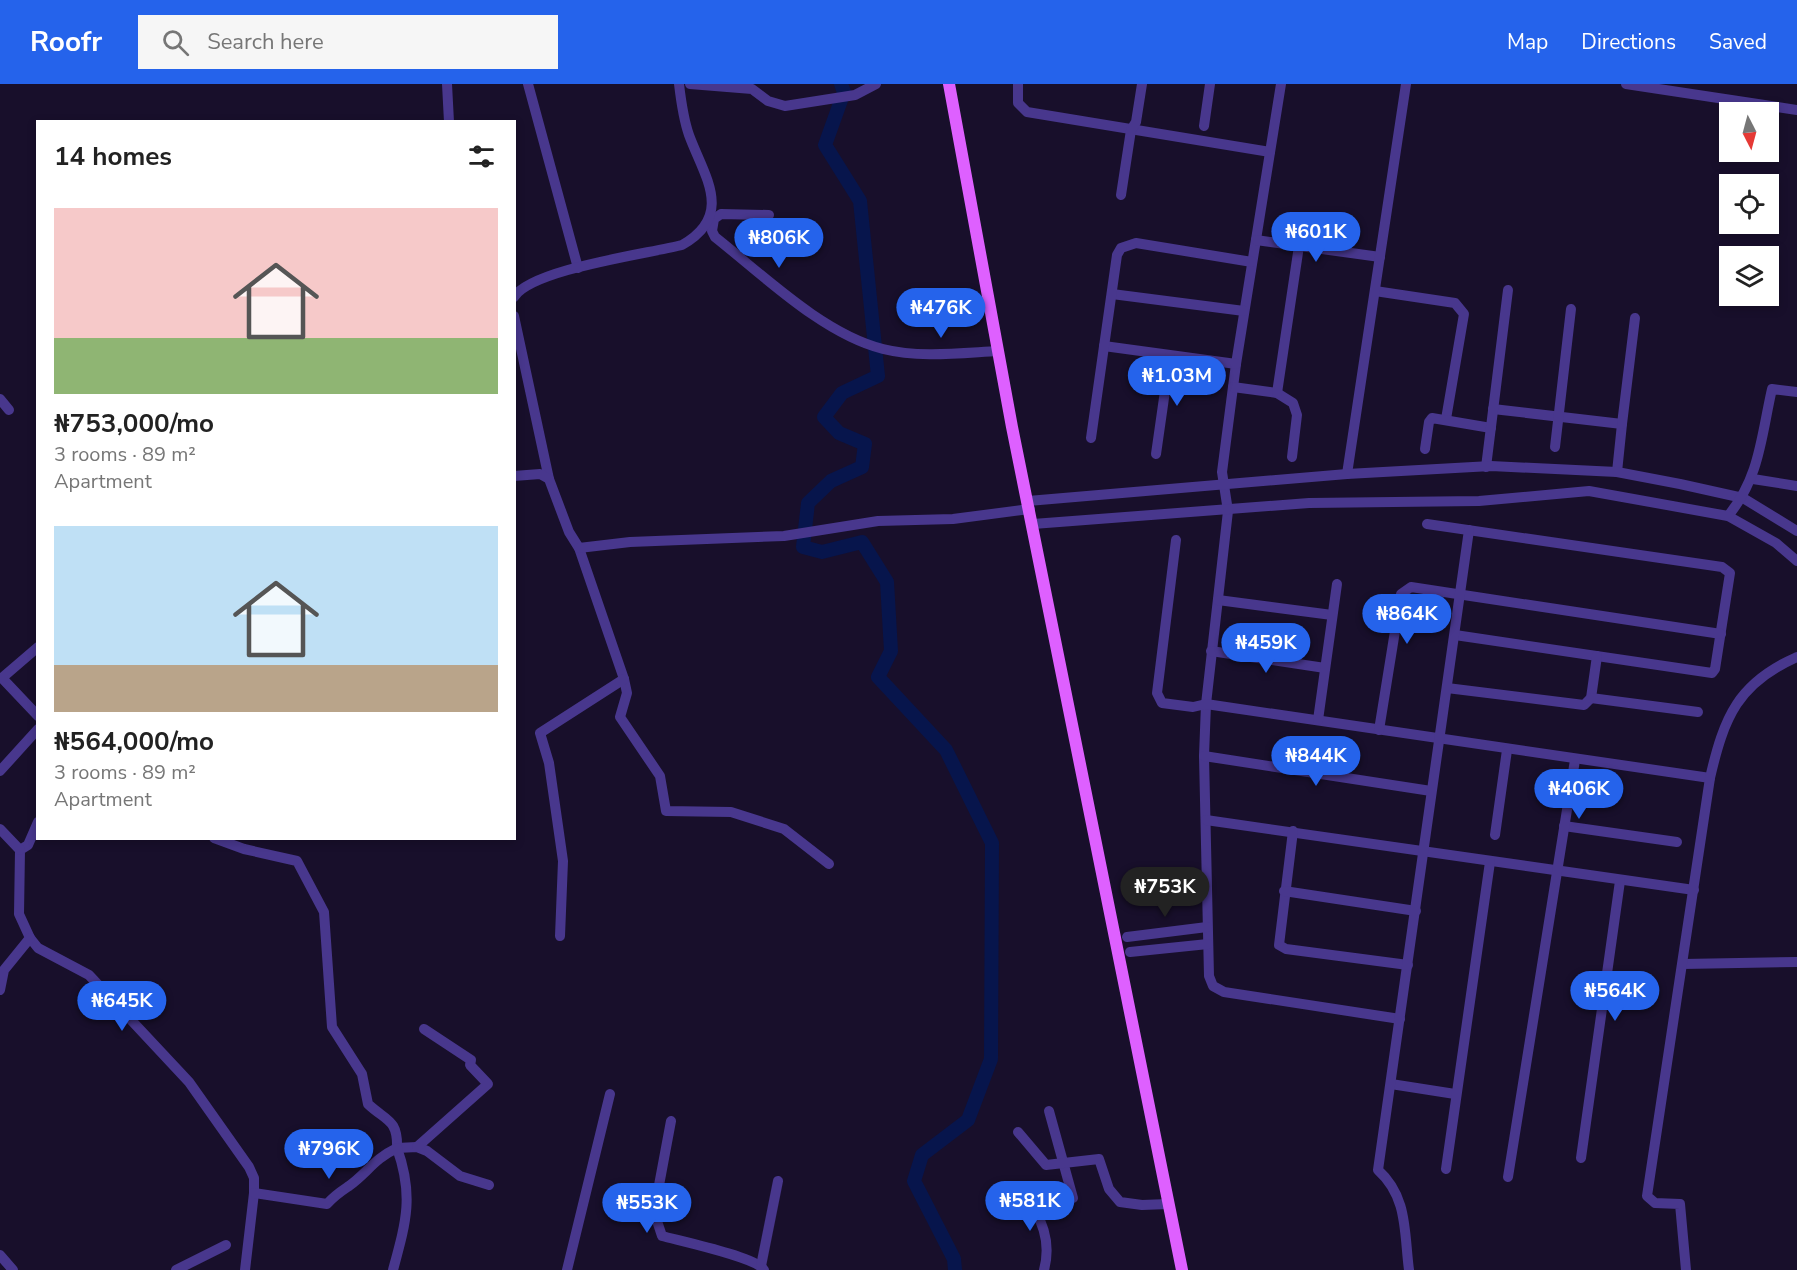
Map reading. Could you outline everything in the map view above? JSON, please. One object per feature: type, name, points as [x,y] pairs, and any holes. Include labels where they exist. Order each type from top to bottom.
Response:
[{"type":"main road","points":[[949,84],[998,351],[1182,1270]]},
{"type":"street","points":[[447,84],[449,120]]},
{"type":"street","points":[[528,84],[578,268]]},
{"type":"street","points":[[516,295],[523,287],[578,268],[682,245],[692,239],[709,216],[713,200],[710,183],[689,134],[679,84]]},
{"type":"street","points":[[690,84],[752,89],[768,101],[785,106],[855,95],[876,84]]},
{"type":"street","points":[[1018,84],[1018,103],[1027,112],[1270,152]]},
{"type":"street","points":[[1121,195],[1131,130],[1136,122],[1142,84]]},
{"type":"street","points":[[1204,126],[1210,84]]},
{"type":"street","points":[[1281,84],[1244,311],[1222,472],[1226,484],[1228,511],[1211,651],[1204,756],[1209,976],[1213,986],[1224,992],[1400,1019]]},
{"type":"street","points":[[1347,474],[1406,84]]},
{"type":"street","points":[[1626,84],[1797,110]]},
{"type":"street","points":[[769,215],[721,214],[714,219],[712,231],[715,237],[813,314],[861,341],[884,349],[925,353],[998,351]]},
{"type":"street","points":[[1256,240],[1380,257]]},
{"type":"street","points":[[1091,438],[1117,255],[1121,248],[1128,244],[1252,262]]},
{"type":"street","points":[[1277,393],[1299,246]]},
{"type":"street","points":[[1486,467],[1508,290]]},
{"type":"street","points":[[1375,291],[1455,303],[1461,308],[1464,314],[1446,419]]},
{"type":"street","points":[[1112,294],[1244,311]]},
{"type":"street","points":[[1555,447],[1571,309]]},
{"type":"street","points":[[1617,472],[1635,318]]},
{"type":"street","points":[[516,325],[549,479],[569,532],[579,548],[624,679],[627,693],[620,717],[660,776],[666,811],[731,812],[784,829],[830,864]]},
{"type":"street","points":[[1104,346],[1236,364]]},
{"type":"street","points":[[1156,454],[1170,356]]},
{"type":"street","points":[[1233,387],[1277,393],[1288,398],[1296,410],[1292,457]]},
{"type":"street","points":[[1728,516],[1743,498],[1753,479],[1772,388],[1797,392]]},
{"type":"street","points":[[0,399],[9,410]]},
{"type":"street","points":[[1493,409],[1622,424]]},
{"type":"street","points":[[1425,449],[1429,422],[1432,418],[1491,428]]},
{"type":"street","points":[[579,548],[630,543],[784,536],[878,520],[952,519],[1029,505],[1226,484],[1347,474],[1486,467],[1617,472],[1743,498],[1797,531]]},
{"type":"street","points":[[516,476],[540,474],[549,479]]},
{"type":"street","points":[[1753,479],[1797,486]]},
{"type":"street","points":[[1033,524],[1228,511],[1309,503],[1479,501],[1589,491],[1728,516],[1776,543],[1797,561]]},
{"type":"street","points":[[1427,524],[1722,567],[1728,570],[1730,577],[1715,669],[1708,674],[1455,635]]},
{"type":"street","points":[[1409,1270],[1401,1203],[1396,1189],[1378,1170],[1469,530]]},
{"type":"street","points":[[1176,540],[1157,693],[1162,703],[1193,707],[1206,704],[1575,760],[1710,778]]},
{"type":"street","points":[[1318,720],[1337,584]]},
{"type":"street","points":[[1379,730],[1401,594],[1411,587],[1720,634]]},
{"type":"street","points":[[1218,600],[1332,615]]},
{"type":"street","points":[[36,649],[1,677],[36,714]]},
{"type":"street","points":[[1211,651],[1325,668]]},
{"type":"street","points":[[1447,688],[1576,706],[1584,705],[1591,698],[1597,656]]},
{"type":"street","points":[[1686,1270],[1680,1204],[1654,1203],[1647,1196],[1710,778],[1721,734],[1741,696],[1754,682],[1776,667],[1797,657]]},
{"type":"street","points":[[560,936],[563,861],[549,763],[540,733],[624,679]]},
{"type":"street","points":[[1591,698],[1698,712]]},
{"type":"street","points":[[0,771],[36,731]]},
{"type":"street","points":[[1495,835],[1507,750]]},
{"type":"street","points":[[1204,756],[1431,791]]},
{"type":"street","points":[[1508,1178],[1555,872],[1575,760]]},
{"type":"street","points":[[1206,820],[1293,831],[1555,872],[1694,890]]},
{"type":"street","points":[[1564,826],[1677,842]]},
{"type":"street","points":[[20,850],[28,845],[36,827]]},
{"type":"street","points":[[0,829],[20,850],[19,914],[30,938],[38,948],[89,975],[189,1082],[243,1155],[254,1178],[244,1270]]},
{"type":"street","points":[[1293,831],[1277,941],[1282,948],[1408,965]]},
{"type":"street","points":[[219,840],[244,849],[297,861],[324,912],[332,1027],[362,1074],[368,1104],[392,1121],[399,1134],[398,1148],[407,1174],[407,1219],[393,1270]]},
{"type":"street","points":[[1446,1169],[1490,862]]},
{"type":"street","points":[[1581,1158],[1620,881]]},
{"type":"street","points":[[1284,891],[1416,911]]},
{"type":"street","points":[[1127,937],[1207,927]]},
{"type":"street","points":[[0,990],[4,970],[12,957],[30,938]]},
{"type":"street","points":[[1130,952],[1208,945]]},
{"type":"street","points":[[1683,963],[1797,962]]},
{"type":"street","points":[[417,1147],[488,1084],[470,1065],[471,1060],[424,1029]]},
{"type":"street","points":[[1391,1084],[1455,1094]]},
{"type":"street","points":[[567,1270],[610,1094]]},
{"type":"street","points":[[1049,1112],[1073,1198]]},
{"type":"street","points":[[670,1121],[654,1212],[662,1236],[762,1268],[778,1181]]},
{"type":"street","points":[[1018,1132],[1046,1165],[1099,1159],[1110,1189],[1120,1202],[1142,1205],[1168,1204]]},
{"type":"street","points":[[254,1193],[327,1204],[337,1192],[349,1186],[380,1156],[398,1148],[417,1147],[427,1151],[460,1176],[489,1185]]},
{"type":"street","points":[[1026,1194],[1040,1217],[1046,1235],[1048,1256],[1044,1270]]},
{"type":"street","points":[[183,1268],[226,1245]]},
{"type":"street","points":[[0,1255],[13,1270]]},
{"type":"waterway","points":[[841,84],[844,92],[825,145],[860,201],[878,376],[842,393],[824,417],[839,433],[865,444],[862,467],[831,481],[808,503],[803,547],[822,552],[862,542],[887,582],[891,651],[878,677],[946,750],[992,843],[991,1059],[968,1120],[922,1155],[914,1181],[954,1259],[955,1270]]}]
